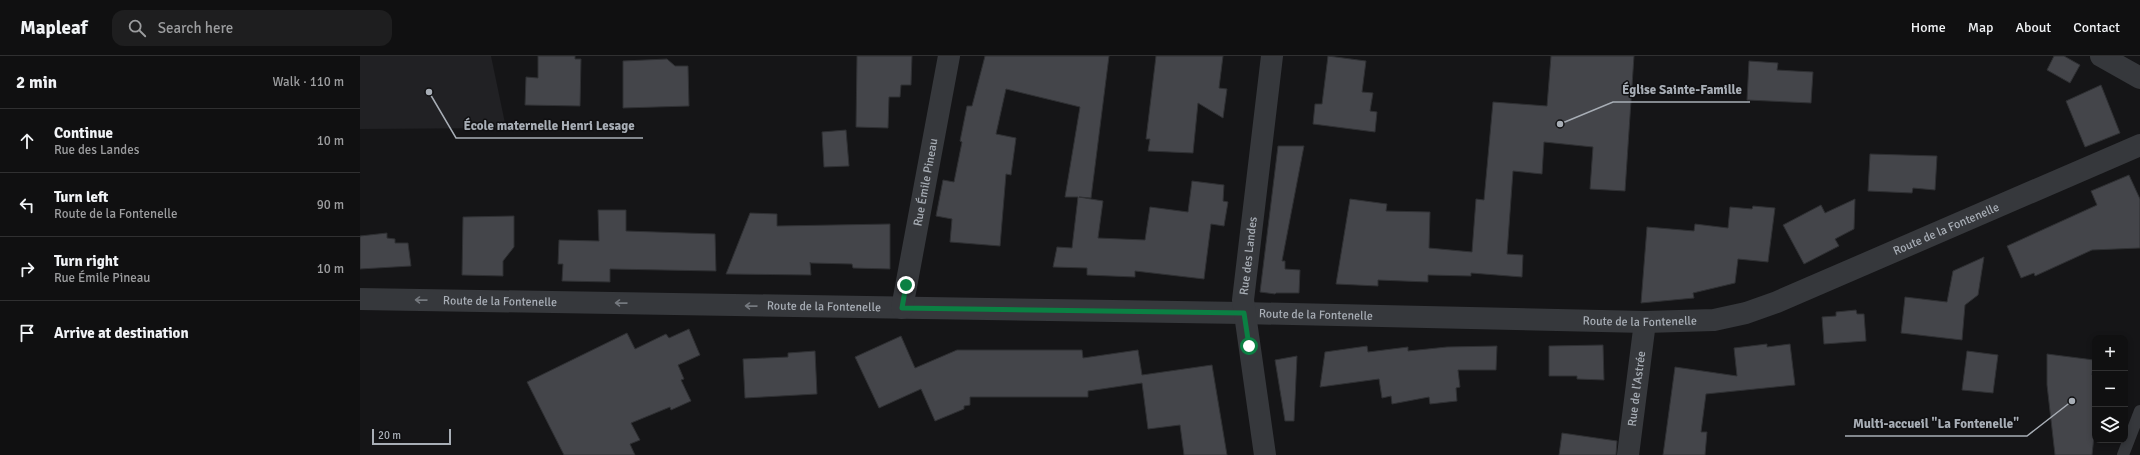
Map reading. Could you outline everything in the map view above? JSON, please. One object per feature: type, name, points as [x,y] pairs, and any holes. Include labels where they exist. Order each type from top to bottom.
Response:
[{"type":"street","name":"Rue Émile Pineau","points":[[902,308],[949,56]]},
{"type":"street","name":"Rue des Landes","points":[[1265,455],[1244,313],[1244,287],[1272,56]]},
{"type":"street","points":[[2101,56],[2140,78]]},
{"type":"street","name":"Route de la Fontenelle","points":[[360,299],[1244,313],[1645,322],[1714,320],[1746,313],[2140,145]]},
{"type":"street","name":"Rue de l'Astrée","points":[[1628,455],[1645,322]]},
{"type":"lane","points":[[2123,455],[2140,411]]},
{"type":"shaded area","points":[[360,56],[491,56],[506,128],[360,129]]},
{"type":"building","points":[[538,56],[575,56],[575,59],[581,59],[580,106],[525,105],[526,77],[538,78]]},
{"type":"building","points":[[857,56],[912,56],[911,85],[901,85],[900,97],[889,97],[888,128],[856,127]]},
{"type":"building","points":[[985,56],[1109,56],[1091,198],[1079,197],[1103,201],[1098,238],[1145,240],[1150,207],[1188,212],[1192,181],[1224,185],[1223,201],[1228,202],[1224,226],[1211,224],[1204,279],[1135,271],[1135,277],[1087,275],[1087,268],[1053,267],[1057,247],[1072,248],[1078,197],[1065,197],[1080,107],[1006,89],[996,134],[1016,138],[1011,175],[1006,174],[1000,246],[950,242],[952,219],[936,216],[943,180],[954,182],[967,106],[972,106]]},
{"type":"building","points":[[1156,56],[1223,56],[1219,88],[1227,89],[1223,118],[1198,103],[1193,153],[1148,151],[1150,139],[1146,139]]},
{"type":"building","points":[[1328,56],[1366,61],[1362,92],[1373,93],[1370,111],[1377,112],[1375,132],[1313,124],[1315,104],[1322,104]]},
{"type":"building","points":[[1551,56],[1634,56],[1625,191],[1590,189],[1593,147],[1544,142],[1542,174],[1513,171],[1507,254],[1523,255],[1522,277],[1471,273],[1471,276],[1428,275],[1428,282],[1378,280],[1378,286],[1336,284],[1350,199],[1387,204],[1386,211],[1430,212],[1429,248],[1472,252],[1476,199],[1484,200],[1493,102],[1547,106]]},
{"type":"building","points":[[2054,56],[2064,56],[2080,65],[2070,83],[2047,70]]},
{"type":"building","points":[[667,59],[675,66],[688,66],[689,106],[623,108],[623,61]]},
{"type":"building","points":[[1749,61],[1778,63],[1777,70],[1813,72],[1811,103],[1747,100]]},
{"type":"building","points":[[2101,85],[2120,133],[2085,147],[2066,101]]},
{"type":"building","points":[[846,130],[849,166],[824,167],[822,132]]},
{"type":"building","points":[[1278,146],[1304,146],[1282,261],[1285,261],[1285,269],[1300,270],[1299,293],[1275,294],[1260,292]]},
{"type":"building","points":[[1870,154],[1937,156],[1935,190],[1913,188],[1912,193],[1868,191]]},
{"type":"building","points":[[2129,175],[2140,199],[2140,248],[2092,250],[2035,276],[2034,273],[2021,278],[2007,246],[2097,205],[2091,191]]},
{"type":"building","points":[[1855,199],[1854,229],[1835,239],[1839,246],[1804,264],[1783,225],[1821,205],[1825,213]]},
{"type":"building","points":[[1753,206],[1775,208],[1768,262],[1738,259],[1735,283],[1693,293],[1694,298],[1641,303],[1647,227],[1694,231],[1695,224],[1728,228],[1730,207],[1752,209]]},
{"type":"building","points":[[598,210],[626,210],[626,231],[715,234],[716,271],[610,269],[610,282],[562,281],[563,264],[558,264],[559,240],[599,241]]},
{"type":"building","points":[[750,213],[777,214],[777,226],[890,224],[890,269],[853,268],[852,264],[810,262],[811,275],[726,274]]},
{"type":"building","points":[[514,216],[514,247],[503,261],[503,276],[462,275],[463,217]]},
{"type":"building","points":[[387,233],[387,238],[395,239],[395,243],[408,243],[411,266],[360,269],[360,236]]},
{"type":"building","points":[[1984,257],[1978,295],[1965,305],[1962,340],[1901,333],[1905,297],[1947,302],[1953,271]]},
{"type":"building","points":[[1856,310],[1857,314],[1864,314],[1866,341],[1824,344],[1822,317],[1836,316],[1836,312]]},
{"type":"building","points":[[689,329],[700,355],[678,365],[684,379],[681,380],[691,401],[671,410],[670,407],[631,423],[640,440],[630,444],[635,455],[564,455],[527,382],[627,333],[635,349],[666,334],[669,338]]},
{"type":"building","points":[[901,336],[915,368],[957,350],[1082,350],[1083,358],[1138,350],[1142,375],[1212,365],[1227,455],[1184,455],[1180,425],[1148,429],[1142,383],[1088,391],[1088,397],[970,397],[970,405],[964,406],[964,409],[935,421],[921,389],[879,408],[855,357]]},
{"type":"building","points":[[1767,344],[1767,347],[1790,344],[1795,385],[1706,394],[1701,432],[1707,432],[1705,455],[1663,455],[1675,367],[1737,376],[1734,348]]},
{"type":"building","points":[[1603,345],[1604,380],[1577,379],[1577,376],[1549,376],[1549,346]]},
{"type":"building","points":[[1367,346],[1368,352],[1408,347],[1408,351],[1447,347],[1497,346],[1496,370],[1458,370],[1460,387],[1456,388],[1457,401],[1430,404],[1429,397],[1392,404],[1391,396],[1382,398],[1379,379],[1320,387],[1325,352]]},
{"type":"building","points":[[815,351],[817,394],[745,398],[743,359],[788,357],[788,353]]},
{"type":"building","points":[[1967,351],[1998,355],[1993,393],[1962,390]]},
{"type":"building","points":[[2047,354],[2092,360],[2092,443],[2093,443],[2092,455],[2055,455],[2047,385]]},
{"type":"building","points":[[1297,356],[1294,421],[1285,421],[1275,360]]},
{"type":"building","points":[[1562,433],[1617,441],[1616,455],[1559,455]]},
{"type":"place","name":"École maternelle Henri Lesage","points":[[429,92]]},
{"type":"place","name":"Église Sainte-Famille","points":[[1560,124]]},
{"type":"place","name":"Multi-accueil \"La Fontenelle\"","points":[[2072,401]]},
{"type":"route","points":[[906,285],[902,308],[1244,313],[1249,346]]}]
